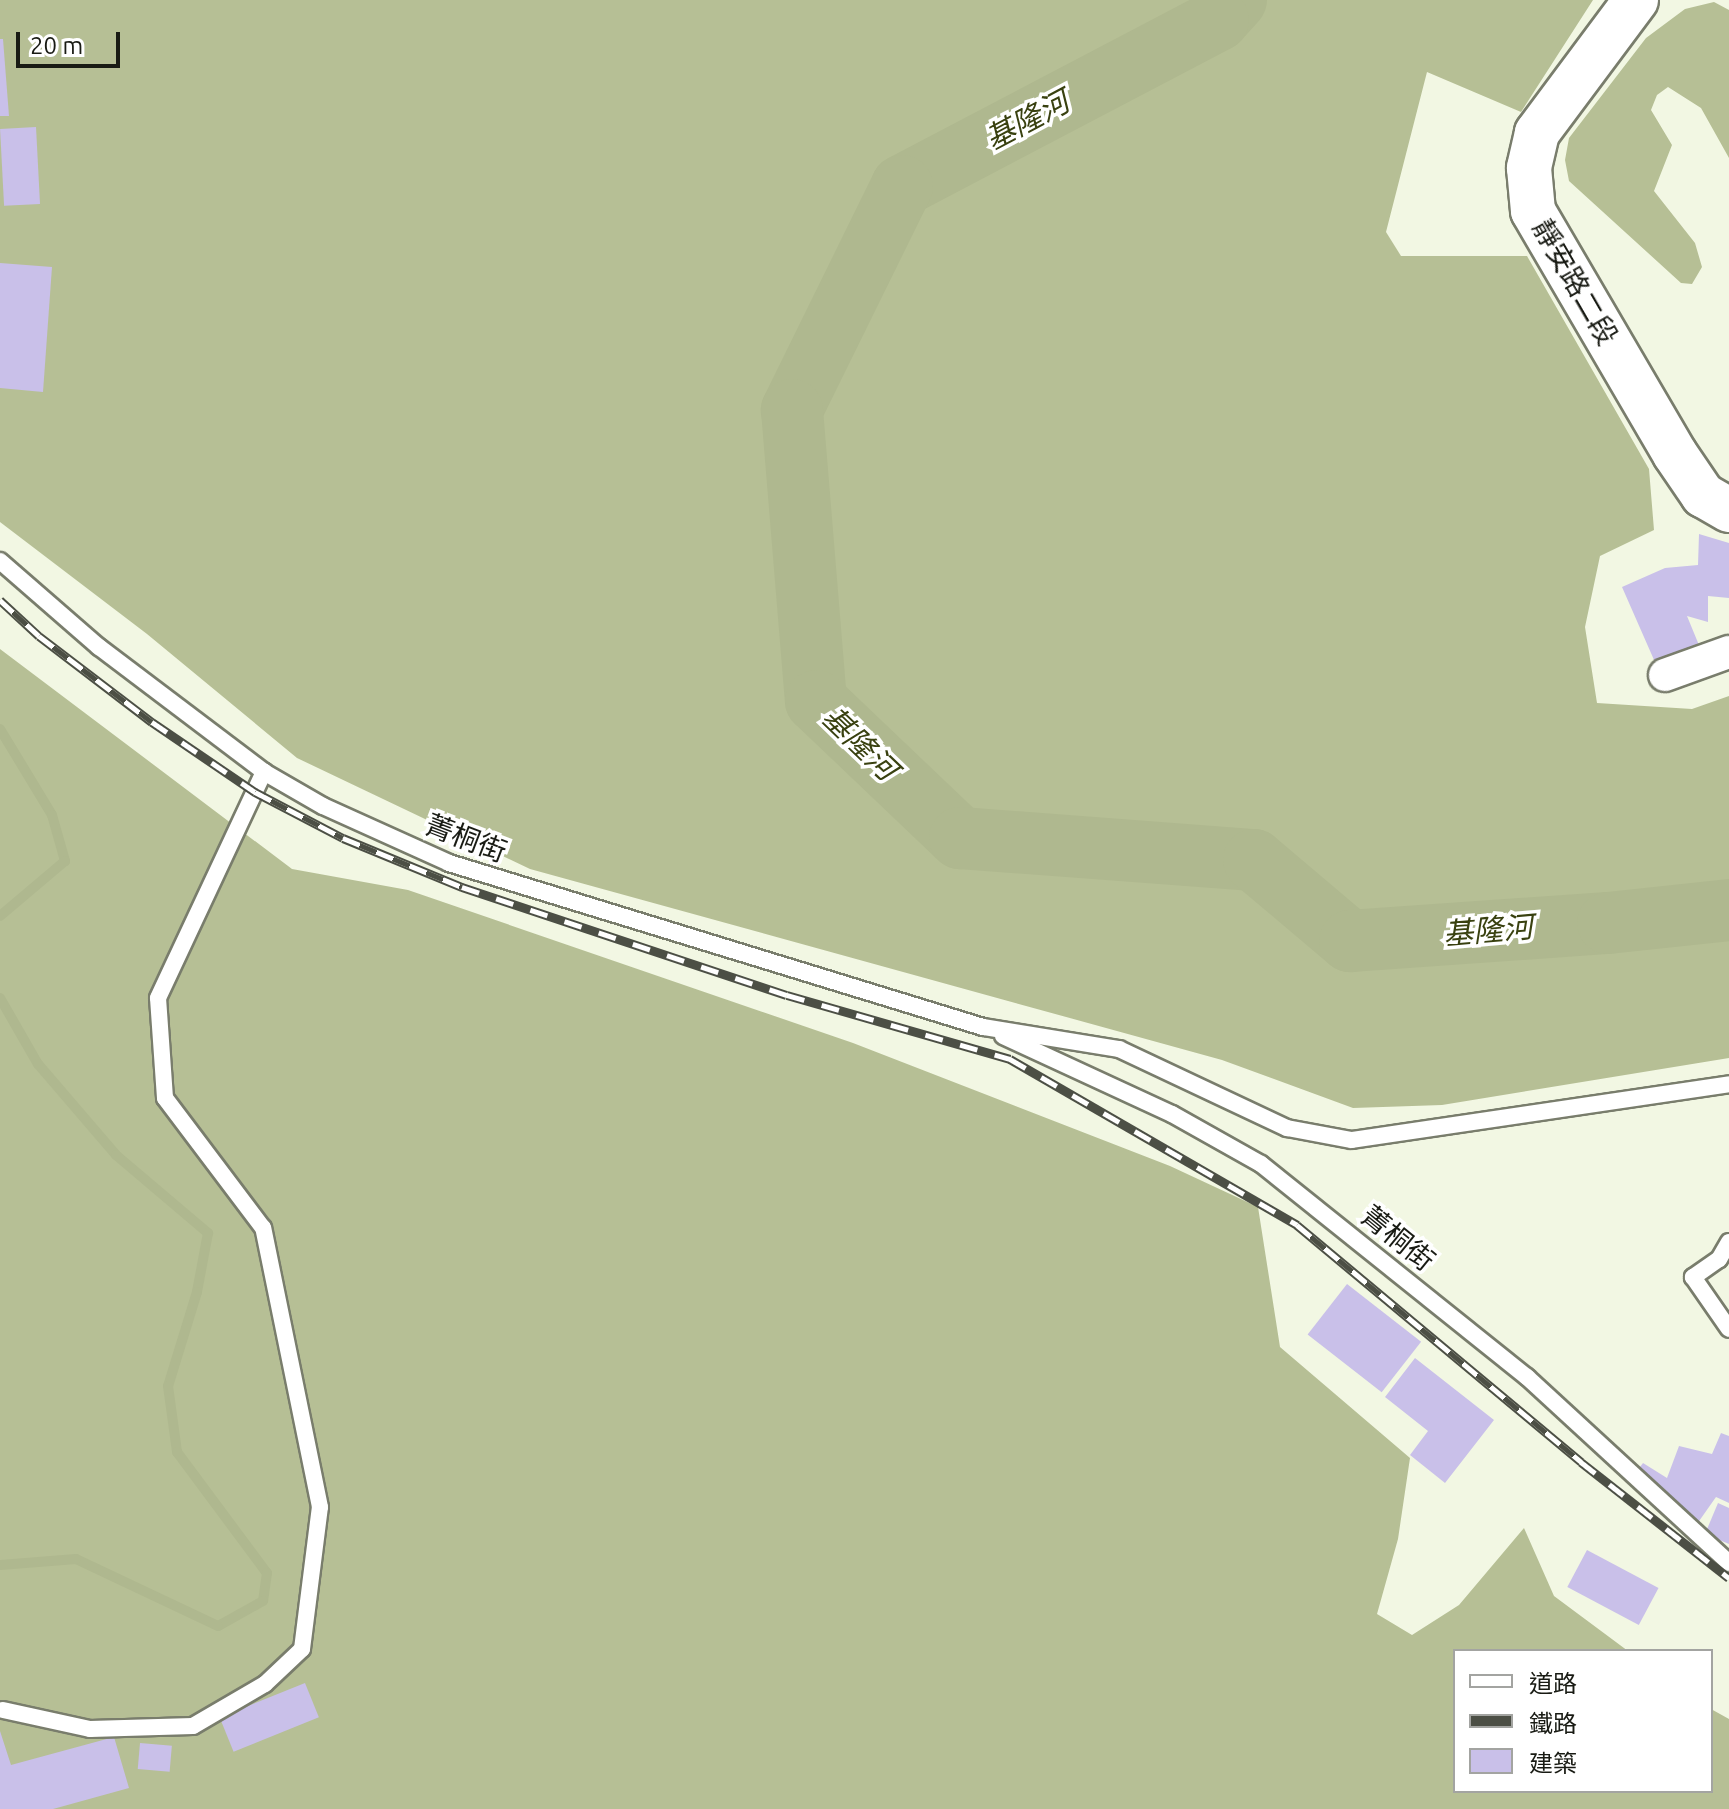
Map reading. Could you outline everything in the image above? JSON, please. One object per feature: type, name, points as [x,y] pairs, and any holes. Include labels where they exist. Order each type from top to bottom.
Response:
[{"type":"main road","name":"靜安路二段","points":[[1636,0],[1537,133],[1529,168],[1533,211],[1675,454],[1703,495],[1729,510]]},
{"type":"street","points":[[1665,675],[1729,652]]},
{"type":"lane","name":"菁桐街","points":[[0,561],[99,647],[264,772],[323,806],[449,863],[983,1027],[1172,1114],[1261,1164],[1527,1377],[1729,1563]]},
{"type":"lane","points":[[3,1710],[90,1729],[193,1726],[265,1684],[302,1649],[320,1507],[263,1228],[165,1098],[158,998],[264,772]]},
{"type":"lane","name":"菁桐街","points":[[983,1027],[1119,1049],[1287,1128],[1352,1140],[1729,1084]]},
{"type":"lane","points":[[1729,1242],[1719,1259],[1693,1277],[1729,1329]]},
{"type":"green space","points":[[0,0],[1593,0],[1521,112],[1427,72],[1386,232],[1401,256],[1527,256],[1649,469],[1654,530],[1600,556],[1585,627],[1597,703],[1692,709],[1729,696],[1729,1058],[1442,1105],[1353,1108],[1222,1060],[530,869],[297,758],[147,634],[0,522]]},
{"type":"green space","points":[[1714,2],[1729,10],[1729,158],[1701,108],[1668,87],[1657,95],[1651,110],[1672,145],[1654,191],[1695,243],[1702,267],[1692,284],[1681,283],[1569,181],[1565,160],[1569,138],[1646,38],[1685,9]]},
{"type":"green space","points":[[0,649],[292,869],[408,890],[853,1043],[1170,1166],[1258,1207],[1280,1347],[1410,1458],[1398,1539],[1377,1614],[1412,1635],[1459,1605],[1524,1528],[1554,1596],[1625,1649],[1453,1649],[1453,1793],[1713,1793],[1713,1710],[1729,1719],[1729,1809],[0,1809]]},
{"type":"building","points":[[0,39],[3,39],[9,116],[0,116]]},
{"type":"building","points":[[36,127],[40,204],[4,206],[0,129]]},
{"type":"building","points":[[0,263],[52,267],[43,392],[0,388]]},
{"type":"building","points":[[1699,534],[1729,543],[1729,598],[1708,596],[1708,622],[1687,616],[1701,650],[1658,669],[1622,587],[1665,568],[1698,565]]},
{"type":"building","points":[[1347,1284],[1421,1342],[1382,1392],[1308,1334]]},
{"type":"building","points":[[1415,1358],[1494,1420],[1445,1483],[1410,1455],[1428,1431],[1385,1397]]},
{"type":"building","points":[[1721,1433],[1729,1436],[1729,1503],[1716,1497],[1697,1524],[1637,1471],[1643,1463],[1667,1478],[1679,1446],[1712,1454]]},
{"type":"building","points":[[1718,1503],[1729,1508],[1729,1544],[1705,1534]]},
{"type":"building","points":[[1587,1550],[1659,1588],[1639,1625],[1567,1587]]},
{"type":"building","points":[[305,1683],[319,1717],[234,1752],[220,1717]]},
{"type":"building","points":[[0,1731],[11,1765],[114,1737],[129,1788],[53,1809],[0,1809]]},
{"type":"building","points":[[140,1743],[172,1746],[170,1772],[138,1769]]},
{"type":"waterway","name":"基隆河","points":[[1236,0],[1218,20],[902,186],[792,410],[816,701],[960,838],[1254,860],[1350,941],[1608,923],[1729,910]]},
{"type":"waterway","points":[[0,729],[52,815],[65,861],[0,916]]},
{"type":"waterway","points":[[0,998],[38,1064],[116,1155],[208,1233],[197,1292],[168,1386],[177,1452],[267,1573],[263,1601],[218,1626],[76,1559],[0,1565]]},
{"type":"railway","points":[[0,600],[39,636],[152,722],[255,792],[343,838],[462,887],[787,995],[1010,1059],[1297,1225],[1581,1462],[1729,1578]]}]
